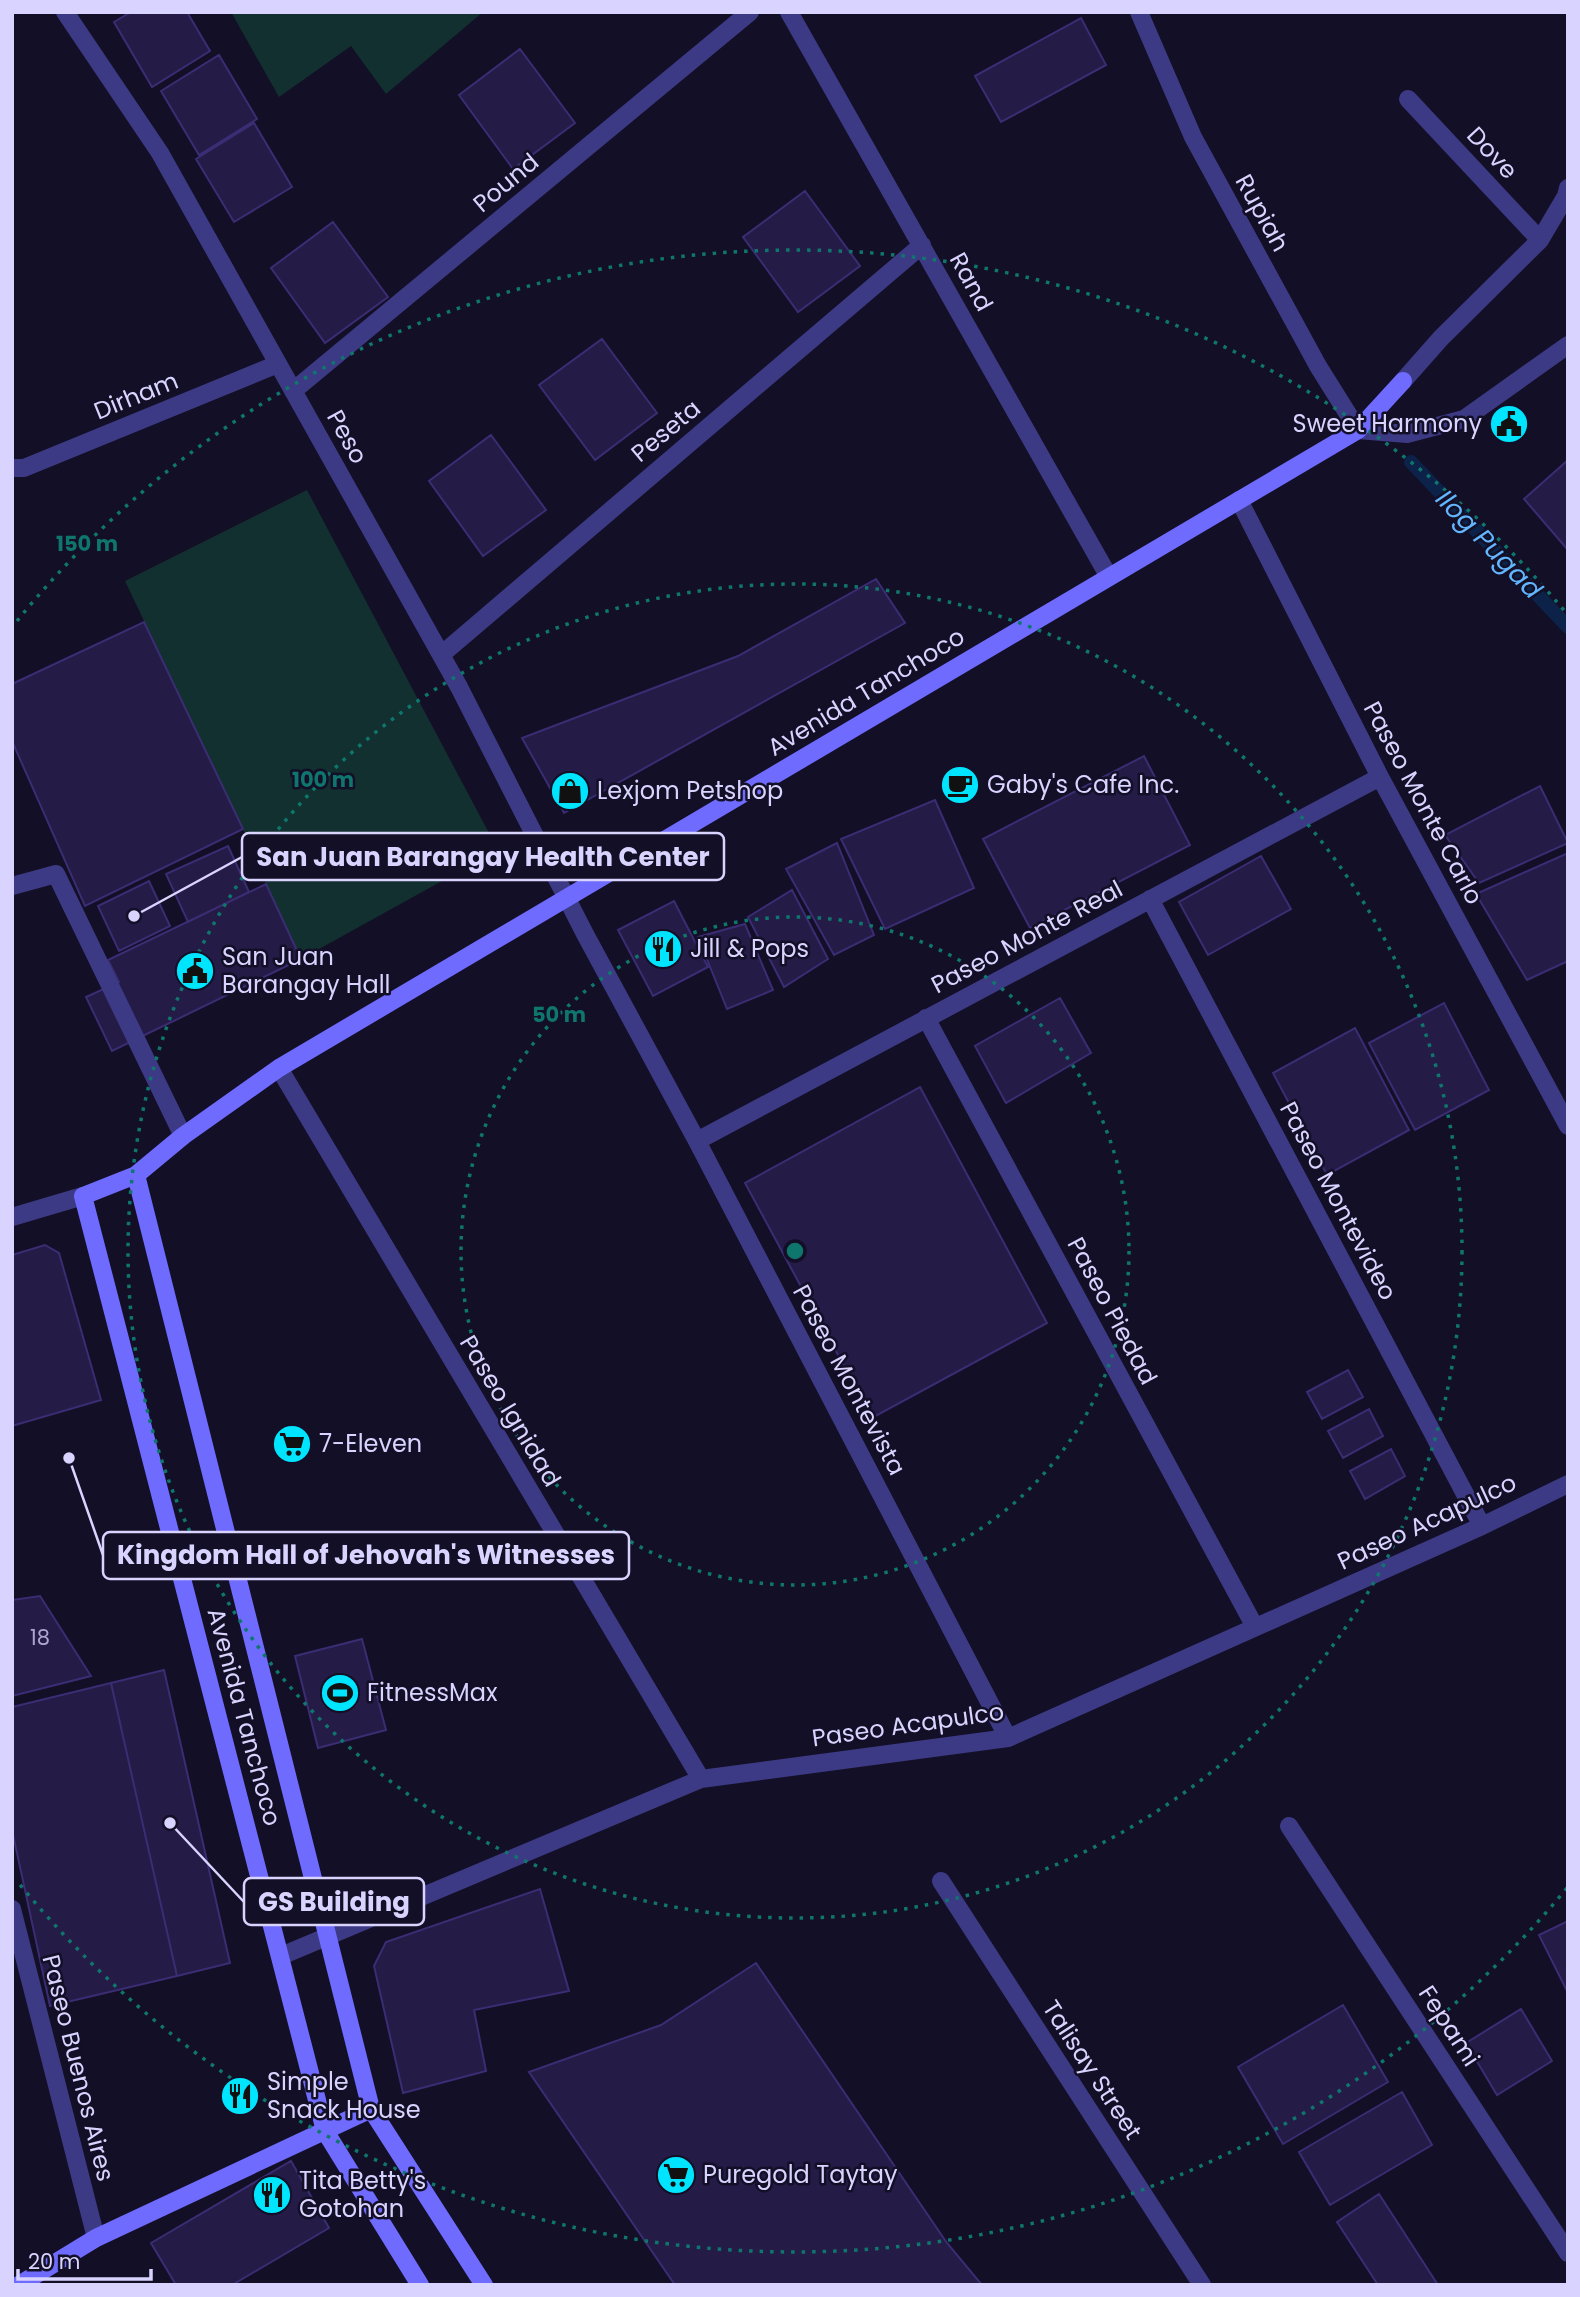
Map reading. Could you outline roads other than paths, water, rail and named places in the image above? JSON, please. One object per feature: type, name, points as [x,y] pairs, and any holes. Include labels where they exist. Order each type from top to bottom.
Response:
[{"type":"street","name":"Peso","points":[[65,12],[160,153],[441,655],[567,897]]},
{"type":"street","name":"Pound","points":[[293,391],[750,12]]},
{"type":"street","name":"Rand","points":[[789,12],[1110,577]]},
{"type":"street","name":"Rupiah","points":[[1139,12],[1193,137],[1318,366],[1358,430]]},
{"type":"street","name":"Dove","points":[[1408,99],[1540,240]]},
{"type":"street","points":[[1540,240],[1568,188]]},
{"type":"street","name":"Avenida Tanchoco","points":[[419,2285],[325,2131],[83,1196],[136,1175],[184,1136],[279,1068],[1358,430],[1441,338],[1540,240]]},
{"type":"street","name":"Peseta","points":[[441,655],[922,245]]},
{"type":"street","points":[[1358,430],[1407,434],[1464,419],[1568,345]]},
{"type":"street","name":"Dirham","points":[[12,468],[24,468],[278,364]]},
{"type":"street","name":"Paseo Monte Carlo","points":[[1239,500],[1380,777],[1568,1126]]},
{"type":"street","name":"Paseo Monte Real","points":[[697,1141],[1380,777]]},
{"type":"street","points":[[12,886],[56,874],[184,1136]]},
{"type":"street","name":"Paseo Montevista","points":[[567,897],[584,934],[697,1141],[1008,1738]]},
{"type":"street","name":"Paseo Montevideo","points":[[1150,899],[1482,1526]]},
{"type":"street","name":"Paseo Piedad","points":[[926,1018],[1255,1627]]},
{"type":"street","name":"Paseo Ignidad","points":[[279,1068],[701,1779]]},
{"type":"street","name":"Avenida Tanchoco","points":[[136,1175],[371,2109],[484,2285]]},
{"type":"street","points":[[12,1217],[83,1196]]},
{"type":"street","name":"Paseo Acapulco","points":[[281,1956],[701,1779],[1008,1738],[1482,1526],[1568,1484]]},
{"type":"street","name":"Fepami","points":[[1289,1826],[1568,2253]]},
{"type":"street","name":"Talisay Street","points":[[941,1881],[1202,2285]]},
{"type":"street","name":"Paseo Buenos Aires","points":[[12,1909],[96,2238]]},
{"type":"street","points":[[19,2285],[96,2238],[371,2109]]},
{"type":"waterway","name":"Ilog Pugad","points":[[1411,462],[1568,627]]},
{"type":"place","name":"Sweet Harmony","points":[[1509,424]]},
{"type":"place","name":"Gaby's Cafe Inc.","points":[[960,785]]},
{"type":"place","name":"Lexjom Petshop","points":[[570,791]]},
{"type":"place","name":"San Juan Barangay Health Center","points":[[134,916]]},
{"type":"place","name":"Jill & Pops","points":[[663,949]]},
{"type":"place","name":"San Juan Barangay Hall","points":[[195,971]]},
{"type":"place","name":"7-Eleven","points":[[292,1444]]},
{"type":"place","name":"Kingdom Hall of Jehovah's Witnesses","points":[[69,1458]]},
{"type":"place","name":"FitnessMax","points":[[340,1693]]},
{"type":"place","name":"GS Building","points":[[170,1823]]},
{"type":"place","name":"Simple Snack House","points":[[240,2096]]},
{"type":"place","name":"Puregold Taytay","points":[[676,2175]]},
{"type":"place","name":"Tita Betty's Gotohan","points":[[272,2195]]}]
